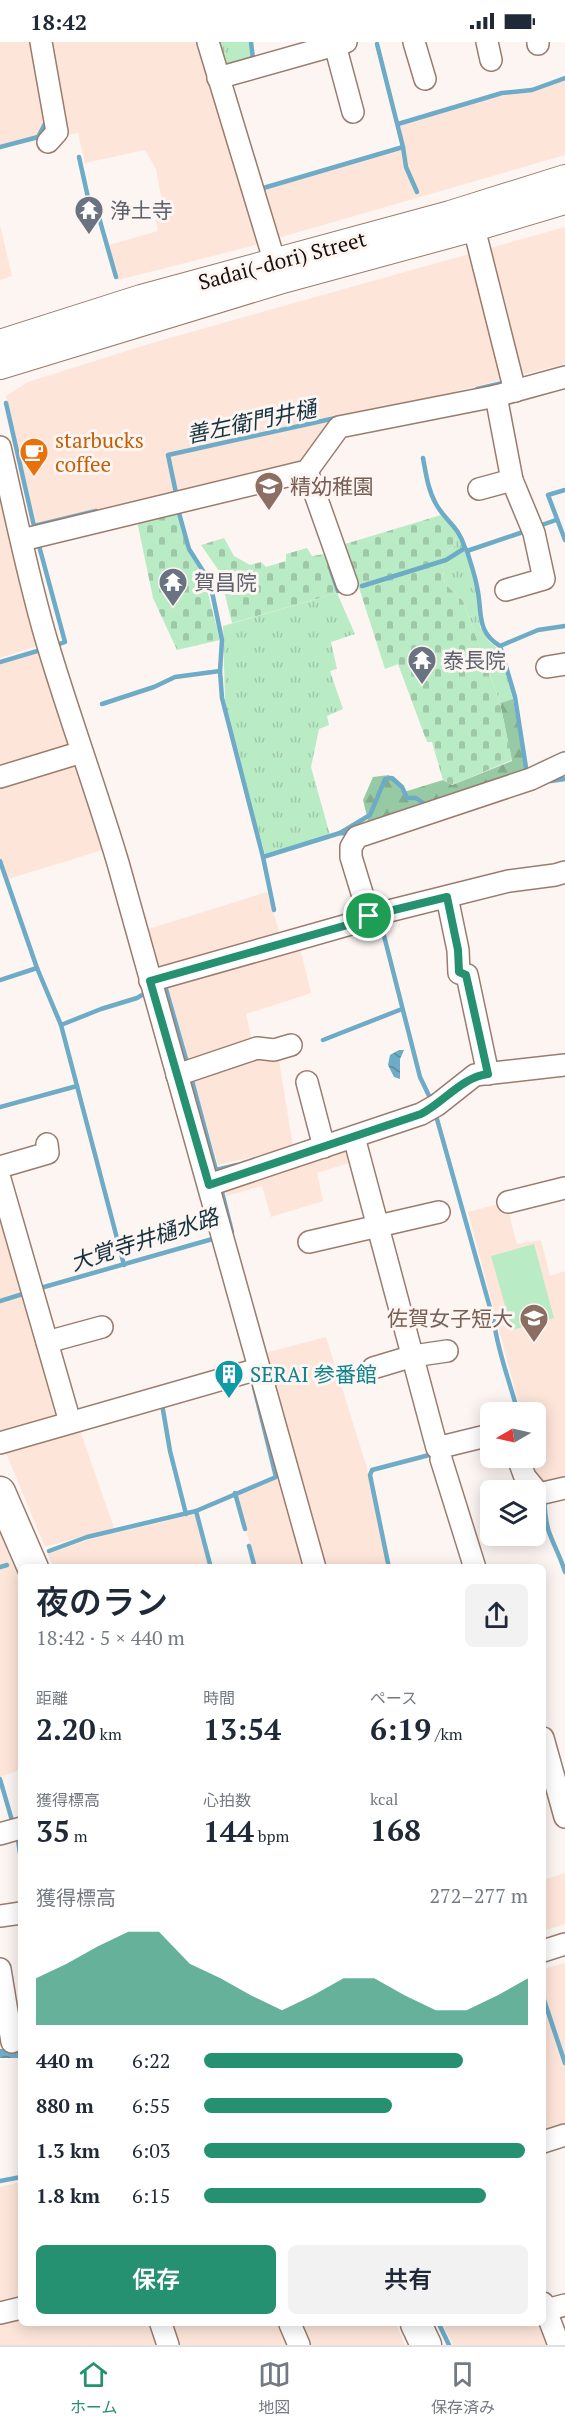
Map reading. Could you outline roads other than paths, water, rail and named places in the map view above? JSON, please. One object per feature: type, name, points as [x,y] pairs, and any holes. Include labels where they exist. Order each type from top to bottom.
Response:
[{"type":"highway","points":[[0,1492],[31,1564]]},
{"type":"highway","points":[[417,2326],[426,2345]]},
{"type":"main road","name":"Sadai(-dori) Street","points":[[0,343],[141,298],[450,214],[565,178]]},
{"type":"main road","name":"Sadai(-dori) Street","points":[[0,366],[279,281],[565,201]]},
{"type":"street","points":[[41,42],[57,132],[48,142]]},
{"type":"street","points":[[208,42],[275,263]]},
{"type":"street","points":[[414,42],[425,79]]},
{"type":"street","points":[[218,78],[340,44],[354,111]]},
{"type":"street","points":[[474,228],[509,387],[512,480],[532,529],[544,579],[506,590]]},
{"type":"street","points":[[31,537],[307,471],[339,427],[509,387],[565,377]]},
{"type":"street","points":[[0,447],[31,537],[30,579],[49,649],[92,776],[152,986],[185,1072],[216,1183],[223,1236],[252,1370],[314,1564]]},
{"type":"street","points":[[307,471],[347,584]]},
{"type":"street","points":[[479,489],[512,480]]},
{"type":"street","points":[[0,777],[82,752]]},
{"type":"street","points":[[375,915],[351,857],[351,847],[357,837],[531,780],[565,763]]},
{"type":"street","points":[[152,986],[375,915],[510,881],[565,872]]},
{"type":"street","points":[[447,897],[458,950],[459,972],[466,975],[487,1068]]},
{"type":"street","points":[[185,1072],[257,1048],[274,1050],[291,1045]]},
{"type":"street","points":[[216,1183],[322,1141],[354,1137],[433,1107],[487,1068],[564,1068]]},
{"type":"street","points":[[307,1082],[322,1141]]},
{"type":"street","points":[[354,1137],[437,1448],[480,1437]]},
{"type":"street","points":[[0,1167],[48,1152],[47,1144]]},
{"type":"street","points":[[0,1179],[3,1203],[32,1291],[70,1422]]},
{"type":"street","points":[[507,1202],[565,1188]]},
{"type":"street","points":[[309,1242],[439,1212]]},
{"type":"street","points":[[47,1342],[102,1327]]},
{"type":"street","points":[[373,1368],[413,1356],[447,1351]]},
{"type":"street","points":[[0,1443],[252,1370]]},
{"type":"street","points":[[441,1459],[474,1564]]},
{"type":"street","points":[[522,1468],[525,1477],[550,1492]]},
{"type":"street","points":[[546,1749],[565,1817]]},
{"type":"street","points":[[0,1834],[18,1829]]},
{"type":"street","points":[[0,1916],[18,1914]]},
{"type":"street","points":[[546,1950],[565,1944]]},
{"type":"street","points":[[0,1969],[11,2042]]},
{"type":"street","points":[[546,2141],[565,2135]]},
{"type":"street","points":[[551,2306],[559,2345]]},
{"type":"street","points":[[0,2313],[18,2309]]},
{"type":"street","points":[[162,2326],[168,2345]]},
{"type":"street","points":[[291,2326],[299,2345]]},
{"type":"water","points":[[404,1050],[400,1059],[400,1079],[394,1077],[388,1065],[390,1055]]},
{"type":"water","points":[[0,2049],[18,2049],[18,2058],[0,2058]]},
{"type":"waterway","points":[[251,42],[253,59]]},
{"type":"waterway","points":[[260,189],[403,147],[377,44]]},
{"type":"waterway","points":[[398,124],[502,93],[532,90],[565,78]]},
{"type":"waterway","points":[[0,147],[38,137],[46,122]]},
{"type":"waterway","points":[[403,147],[406,167],[417,192]]},
{"type":"waterway","points":[[79,157],[89,202],[98,214],[116,277]]},
{"type":"waterway","name":"善左衛門井樋","points":[[477,389],[507,382]]},
{"type":"waterway","points":[[6,403],[34,526]]},
{"type":"waterway","name":"善左衛門井樋","points":[[171,494],[176,493],[168,455],[340,417]]},
{"type":"waterway","points":[[423,458],[433,499],[459,534],[465,548]]},
{"type":"waterway","points":[[565,490],[548,495],[565,540]]},
{"type":"waterway","name":"善左衛門井樋","points":[[35,531],[34,526],[96,511]]},
{"type":"waterway","points":[[179,513],[189,549],[210,582],[222,640],[220,671],[222,698],[263,857],[340,833],[352,834]]},
{"type":"waterway","points":[[536,527],[556,520]]},
{"type":"waterway","points":[[362,586],[446,560],[465,548],[467,551],[526,531]]},
{"type":"waterway","name":"善左衛門井樋","points":[[38,542],[65,642],[54,646]]},
{"type":"waterway","points":[[467,551],[476,582],[484,629],[487,635],[500,646]]},
{"type":"waterway","points":[[330,567],[338,591]]},
{"type":"waterway","points":[[527,774],[515,697],[500,646],[538,630],[565,626]]},
{"type":"waterway","name":"善左衛門井樋","points":[[0,662],[44,649]]},
{"type":"waterway","points":[[102,704],[154,687],[175,677],[220,671]]},
{"type":"waterway","points":[[340,833],[370,815],[385,779],[392,778],[402,787],[407,798],[416,798],[429,807]]},
{"type":"waterway","points":[[551,781],[565,779]]},
{"type":"waterway","points":[[263,857],[274,910]]},
{"type":"waterway","points":[[0,861],[37,968],[61,1025],[124,1265]]},
{"type":"waterway","points":[[380,920],[420,1077],[432,1102]]},
{"type":"waterway","points":[[0,980],[37,968]]},
{"type":"waterway","points":[[164,982],[188,1066]]},
{"type":"waterway","points":[[61,1025],[137,998],[149,991]]},
{"type":"waterway","points":[[323,1040],[402,1009]]},
{"type":"waterway","points":[[191,1077],[216,1170]]},
{"type":"waterway","points":[[0,1107],[77,1086]]},
{"type":"waterway","points":[[435,1112],[515,1402]]},
{"type":"waterway","name":"大覚寺井樋水路","points":[[218,1177],[216,1170],[237,1165]]},
{"type":"waterway","name":"大覚寺井樋水路","points":[[221,1188],[232,1232],[227,1234]]},
{"type":"waterway","name":"大覚寺井樋水路","points":[[37,1289],[216,1238]]},
{"type":"waterway","name":"大覚寺井樋水路","points":[[0,1301],[26,1293]]},
{"type":"waterway","points":[[49,1551],[87,1537],[196,1511],[276,1477],[254,1387]]},
{"type":"waterway","points":[[162,1404],[170,1451],[186,1514]]},
{"type":"waterway","points":[[388,1564],[370,1475],[372,1470],[433,1454]]},
{"type":"waterway","points":[[235,1493],[245,1529]]},
{"type":"waterway","points":[[196,1511],[210,1564]]},
{"type":"waterway","points":[[546,1519],[565,1572]]},
{"type":"waterway","points":[[249,1546],[254,1564]]},
{"type":"waterway","points":[[0,1567],[7,1565]]},
{"type":"waterway","points":[[0,1779],[13,1824]]},
{"type":"waterway","points":[[546,2006],[565,2063]]},
{"type":"waterway","points":[[0,2181],[18,2178]]},
{"type":"waterway","points":[[440,2326],[449,2345]]},
{"type":"place","name":"浄土寺","points":[[89,236]]},
{"type":"place","name":"starbucks coffee","points":[[34,478]]},
{"type":"place","name":"精幼稚園","points":[[269,512]]},
{"type":"place","name":"賀昌院","points":[[173,608]]},
{"type":"place","name":"泰長院","points":[[422,686]]},
{"type":"place","name":"佐賀女子短大","points":[[534,1344]]},
{"type":"place","name":"SERAI 参番館","points":[[229,1400]]}]
